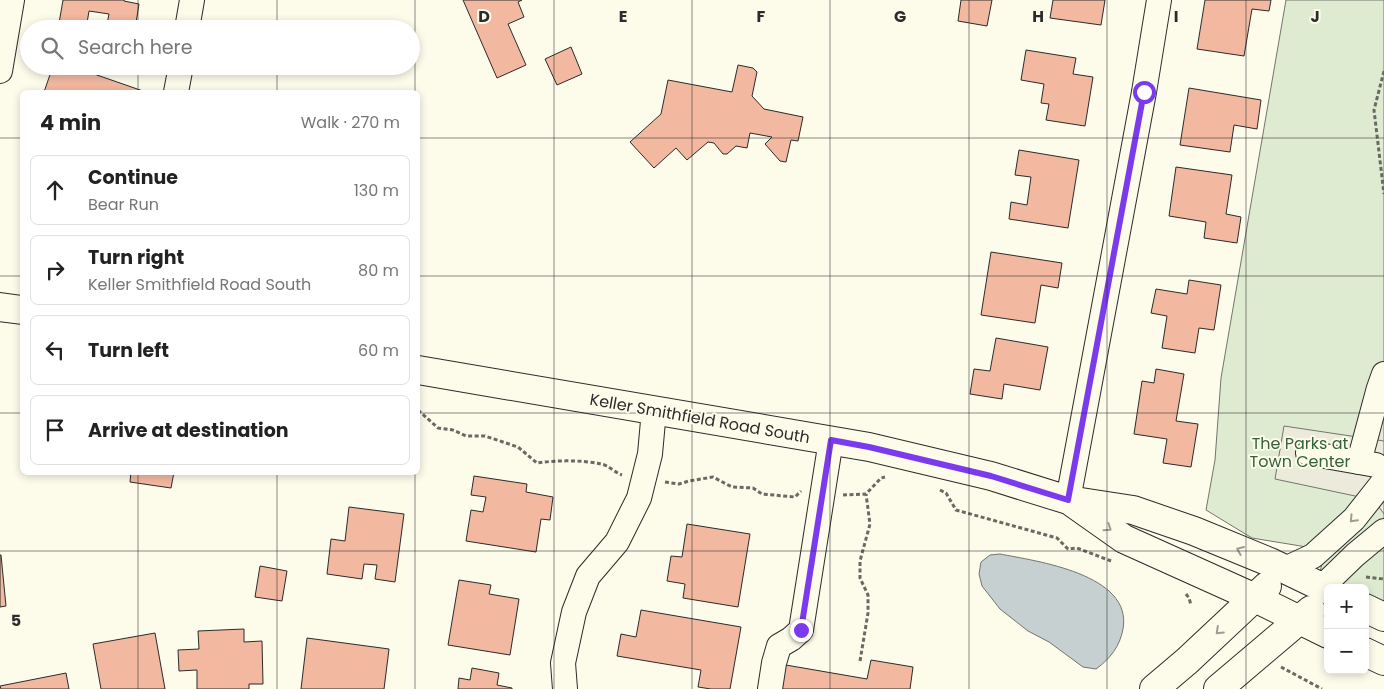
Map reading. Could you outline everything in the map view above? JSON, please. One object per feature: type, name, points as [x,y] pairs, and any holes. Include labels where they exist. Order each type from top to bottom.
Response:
[{"type":"main road","points":[[0,306],[20,310]]},
{"type":"main road","name":"Keller Smithfield Road South","points":[[420,370],[869,447],[991,476],[1068,500],[1133,510],[1194,531],[1285,569],[1324,590]]},
{"type":"main road","name":"Keller Smithfield Road South","points":[[1068,500],[1124,539],[1255,598],[1324,632]]},
{"type":"main road","points":[[1154,689],[1187,661],[1285,569]]},
{"type":"main road","points":[[1218,689],[1300,620],[1324,593]]},
{"type":"main road","points":[[1369,610],[1384,617]]},
{"type":"main road","points":[[1369,654],[1384,661]]},
{"type":"street","points":[[0,71],[12,0]]},
{"type":"street","points":[[189,20],[192,0]]},
{"type":"street","points":[[1068,500],[1142,102],[1159,0]]},
{"type":"street","points":[[176,90],[179,75]]},
{"type":"street","points":[[1360,462],[1384,374]]},
{"type":"street","points":[[565,689],[563,663],[574,612],[588,576],[617,542],[639,498],[650,454],[654,410]]},
{"type":"street","points":[[770,689],[774,663],[780,646],[801,630],[831,440]]},
{"type":"street","points":[[1308,453],[1376,465],[1384,474]]},
{"type":"street","points":[[1285,569],[1313,556],[1354,519],[1384,481]]},
{"type":"street","points":[[1332,584],[1355,555],[1384,531]]},
{"type":"path","points":[[1384,71],[1374,110],[1384,194]]},
{"type":"path","points":[[420,412],[438,428],[453,430],[466,436],[485,436],[518,447],[538,463],[555,460],[603,464],[615,472],[629,477]]},
{"type":"path","points":[[837,495],[866,494],[881,478],[887,476]]},
{"type":"path","points":[[659,480],[679,484],[713,477],[732,487],[753,488],[762,494],[795,497],[802,490],[808,489]]},
{"type":"path","points":[[939,490],[946,493],[956,510],[1057,538],[1068,549],[1077,548],[1116,563]]},
{"type":"path","points":[[860,661],[868,613],[868,595],[860,578],[860,560],[870,524],[866,494]]},
{"type":"path","points":[[1366,576],[1384,579]]},
{"type":"path","points":[[1182,588],[1189,598],[1190,605]]},
{"type":"path","points":[[1275,662],[1322,689]]},
{"type":"green space","name":"The Parks at Town Center","points":[[1286,0],[1384,0],[1384,622],[1369,615],[1369,584],[1324,584],[1324,589],[1316,590],[1325,550],[1252,538],[1206,510],[1215,460],[1221,378]]},
{"type":"shaded area","points":[[1284,426],[1384,441],[1384,514],[1374,500],[1275,479]]},
{"type":"shaded area","points":[[1000,554],[1057,566],[1098,583],[1113,595],[1122,610],[1123,629],[1114,652],[1106,661],[1096,669],[1083,667],[1049,642],[1028,631],[1000,609],[982,586],[979,574],[981,562],[990,555]]},
{"type":"building","points":[[63,0],[124,0],[139,4],[136,20],[108,20],[109,14],[89,11],[88,20],[60,20]]},
{"type":"building","points":[[463,0],[522,0],[518,2],[524,17],[508,24],[526,65],[497,78]]},
{"type":"building","points":[[961,0],[992,0],[987,26],[958,21]]},
{"type":"building","points":[[1053,0],[1105,0],[1101,25],[1050,18]]},
{"type":"building","points":[[1205,0],[1271,0],[1269,11],[1252,9],[1244,56],[1197,49]]},
{"type":"building","points":[[571,47],[582,74],[557,85],[545,59]]},
{"type":"building","points":[[1026,50],[1076,58],[1073,74],[1093,77],[1085,126],[1046,120],[1049,104],[1041,103],[1044,84],[1021,80]]},
{"type":"building","points":[[738,65],[753,68],[757,72],[752,96],[764,109],[803,117],[798,141],[791,140],[786,162],[780,161],[765,144],[772,137],[750,133],[747,148],[736,146],[727,154],[723,154],[714,143],[708,142],[687,160],[676,148],[654,168],[630,142],[661,114],[668,80],[732,92]]},
{"type":"building","points":[[50,75],[97,75],[140,90],[45,90]]},
{"type":"building","points":[[1189,88],[1261,100],[1257,129],[1234,125],[1230,152],[1180,145]]},
{"type":"building","points":[[1019,150],[1079,160],[1068,228],[1009,219],[1011,202],[1027,205],[1031,177],[1015,175]]},
{"type":"building","points":[[1176,167],[1232,175],[1226,214],[1241,217],[1237,243],[1204,238],[1206,222],[1169,216]]},
{"type":"building","points":[[991,252],[1062,263],[1058,288],[1041,285],[1035,323],[981,315]]},
{"type":"building","points":[[1189,280],[1221,285],[1214,330],[1199,328],[1195,353],[1162,348],[1167,316],[1151,313],[1156,289],[1187,294]]},
{"type":"building","points":[[996,338],[1048,347],[1040,390],[1004,384],[1002,399],[970,394],[974,369],[990,371]]},
{"type":"building","points":[[1156,369],[1184,374],[1176,421],[1198,424],[1191,467],[1163,463],[1167,439],[1134,434],[1142,381],[1154,383]]},
{"type":"building","points":[[131,475],[173,475],[171,488],[130,482]]},
{"type":"building","points":[[474,476],[527,484],[526,492],[553,497],[550,520],[541,519],[536,552],[466,541],[471,510],[483,512],[486,497],[471,495]]},
{"type":"building","points":[[349,507],[404,514],[395,582],[375,579],[377,565],[364,564],[362,579],[327,574],[331,539],[345,541]]},
{"type":"building","points":[[687,524],[750,534],[738,607],[683,598],[685,584],[667,581],[671,556],[682,557]]},
{"type":"building","points":[[0,555],[6,606],[0,607]]},
{"type":"building","points":[[260,566],[287,571],[282,601],[255,597]]},
{"type":"building","points":[[459,580],[491,585],[489,594],[519,599],[510,655],[448,645]]},
{"type":"building","points":[[641,610],[741,627],[730,689],[698,687],[701,670],[617,656],[621,634],[636,637]]},
{"type":"building","points":[[244,629],[244,642],[262,641],[263,684],[249,684],[249,689],[197,689],[197,670],[179,671],[178,650],[199,649],[198,631]]},
{"type":"building","points":[[155,633],[165,689],[101,689],[93,644]]},
{"type":"building","points":[[307,638],[389,649],[384,689],[301,689]]},
{"type":"building","points":[[871,660],[913,667],[910,689],[776,689],[780,664],[867,679]]},
{"type":"building","points":[[472,668],[499,673],[497,685],[512,689],[458,689],[459,678],[470,680]]},
{"type":"building","points":[[66,673],[69,689],[1,689],[0,686]]},
{"type":"route","points":[[801,630],[831,440],[869,447],[991,476],[1068,500],[1144,92]]}]
